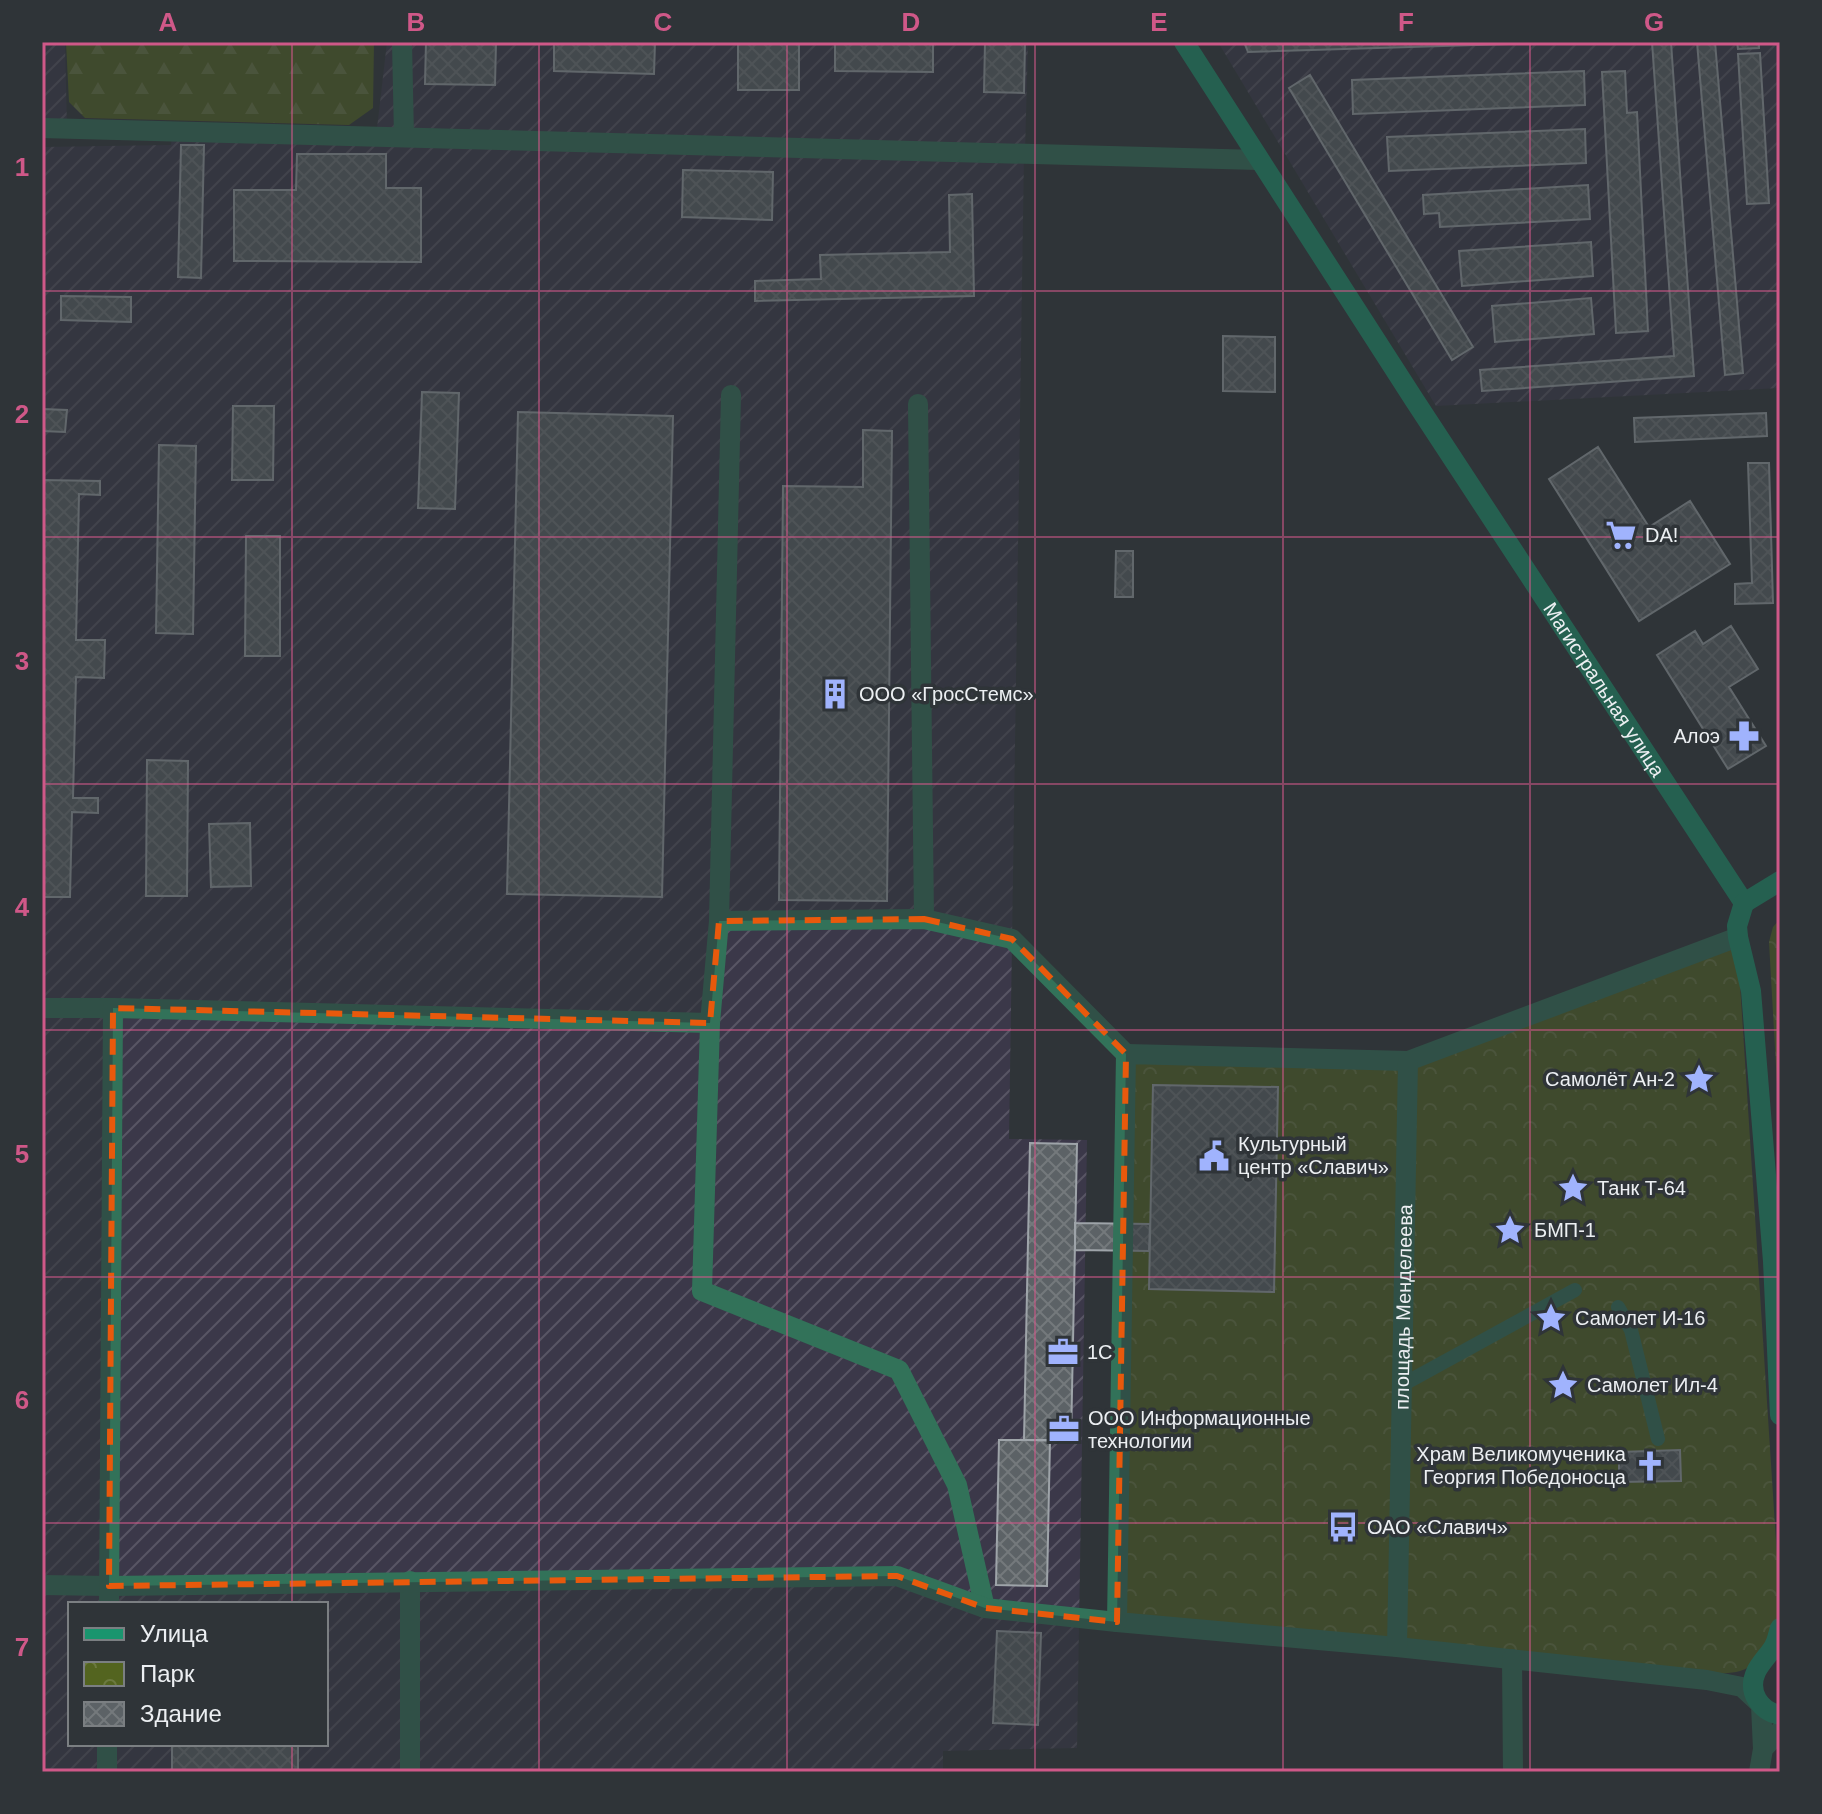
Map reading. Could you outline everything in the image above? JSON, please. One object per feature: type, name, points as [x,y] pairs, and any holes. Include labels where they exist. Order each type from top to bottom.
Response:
[{"type":"main road","name":"Магистральная улица","points":[[1184,42],[1744,903]]},
{"type":"main road","points":[[1780,881],[1744,903],[1737,926],[1751,991],[1773,1261],[1780,1415]]},
{"type":"main road","points":[[1780,1628],[1768,1660],[1754,1676],[1753,1686],[1760,1704],[1769,1712],[1780,1715]]},
{"type":"street","points":[[402,42],[404,137]]},
{"type":"street","points":[[42,128],[1259,160]]},
{"type":"street","points":[[731,395],[719,921],[710,1023],[702,1291],[899,1370],[957,1485],[985,1608]]},
{"type":"street","points":[[918,404],[924,919]]},
{"type":"street","points":[[719,921],[924,919],[1012,939],[1126,1054],[1408,1061],[1738,937]]},
{"type":"street","points":[[42,1008],[710,1023]]},
{"type":"street","points":[[109,1595],[113,1008]]},
{"type":"street","points":[[1117,1622],[1126,1054]]},
{"type":"street","name":"площадь Менделеева","points":[[1397,1647],[1408,1061]]},
{"type":"street","points":[[1402,1385],[1575,1290]]},
{"type":"street","points":[[1618,1307],[1631,1330],[1658,1439]]},
{"type":"street","points":[[42,1585],[109,1595],[410,1581],[897,1576],[985,1608],[1498,1655],[1742,1687],[1760,1704],[1763,1749],[1759,1772]]},
{"type":"street","points":[[410,1581],[410,1772]]},
{"type":"street","points":[[1498,1655],[1513,1772]]},
{"type":"street","points":[[1707,1680],[1742,1676],[1768,1660]]},
{"type":"street","points":[[1763,1749],[1780,1731]]},
{"type":"street","points":[[107,1746],[107,1772]]},
{"type":"highlighted area","points":[[924,919],[1012,939],[1126,1054],[1117,1622],[985,1608],[897,1576],[109,1586],[113,1008],[710,1023],[719,921]]},
{"type":"shaded area","points":[[42,42],[65,42],[67,128],[42,128]]},
{"type":"shaded area","points":[[387,42],[1028,42],[1025,152],[376,137]]},
{"type":"shaded area","points":[[1218,42],[1780,42],[1780,388],[1436,406]]},
{"type":"shaded area","points":[[172,134],[1024,154],[1009,1139],[1087,1140],[1077,1748],[943,1751],[943,1772],[42,1772],[42,147],[171,145]]},
{"type":"green space","points":[[66,42],[374,42],[373,108],[349,125],[85,118],[69,102]]},
{"type":"green space","points":[[1780,919],[1780,1137],[1769,942],[1773,927]]},
{"type":"green space","points":[[1737,938],[1780,1603],[1774,1633],[1758,1661],[1740,1671],[1707,1674],[1117,1622],[1126,1054],[1408,1061]]},
{"type":"building","points":[[426,42],[496,43],[495,85],[425,84]]},
{"type":"building","points":[[554,42],[655,42],[654,74],[554,71]]},
{"type":"building","points":[[738,42],[799,42],[799,90],[738,90]]},
{"type":"building","points":[[835,42],[933,42],[933,72],[835,71]]},
{"type":"building","points":[[985,42],[1025,42],[1024,93],[984,92]]},
{"type":"building","points":[[1244,42],[1574,42],[1248,52]]},
{"type":"building","points":[[1652,42],[1671,42],[1694,376],[1482,391],[1480,370],[1674,356]]},
{"type":"building","points":[[1697,42],[1715,42],[1743,373],[1725,375]]},
{"type":"building","points":[[1737,42],[1759,42],[1759,48],[1738,49]]},
{"type":"building","points":[[1760,53],[1769,203],[1747,204],[1738,54]]},
{"type":"building","points":[[1584,71],[1585,105],[1353,114],[1352,80]]},
{"type":"building","points":[[1625,71],[1627,113],[1637,112],[1648,331],[1616,333],[1602,72]]},
{"type":"building","points":[[1310,75],[1473,347],[1452,360],[1289,88]]},
{"type":"building","points":[[1585,129],[1586,163],[1389,171],[1387,137]]},
{"type":"building","points":[[181,145],[204,145],[201,278],[178,277]]},
{"type":"building","points":[[297,154],[386,154],[386,188],[421,188],[421,262],[234,261],[234,190],[296,190]]},
{"type":"building","points":[[683,170],[773,172],[772,220],[682,217]]},
{"type":"building","points":[[1588,185],[1590,219],[1440,227],[1439,213],[1424,214],[1423,195]]},
{"type":"building","points":[[972,194],[974,296],[755,301],[755,281],[821,279],[820,255],[950,252],[949,195]]},
{"type":"building","points":[[1591,242],[1593,276],[1462,286],[1459,251]]},
{"type":"building","points":[[61,296],[131,297],[131,322],[61,320]]},
{"type":"building","points":[[1591,298],[1594,334],[1495,342],[1492,306]]},
{"type":"building","points":[[1223,336],[1275,337],[1275,392],[1223,391]]},
{"type":"building","points":[[422,392],[459,393],[455,509],[418,508]]},
{"type":"building","points":[[233,406],[274,406],[273,480],[232,480]]},
{"type":"building","points":[[42,409],[67,410],[65,432],[42,431]]},
{"type":"building","points":[[518,412],[673,416],[662,897],[507,894]]},
{"type":"building","points":[[1766,413],[1767,436],[1635,442],[1634,418]]},
{"type":"building","name":"ООО «ГросСтемс»","points":[[863,430],[892,431],[887,901],[779,900],[783,486],[863,487]]},
{"type":"building","points":[[159,445],[196,446],[193,634],[156,633]]},
{"type":"building","points":[[1598,447],[1649,527],[1690,501],[1730,564],[1639,621],[1549,479]]},
{"type":"building","points":[[1748,463],[1769,463],[1773,603],[1735,604],[1735,584],[1752,583]]},
{"type":"building","points":[[42,480],[100,481],[100,495],[79,494],[76,640],[105,640],[104,678],[76,677],[73,798],[98,798],[98,813],[72,812],[70,897],[42,897]]},
{"type":"building","points":[[246,536],[280,536],[280,656],[245,656]]},
{"type":"building","points":[[1116,551],[1133,551],[1133,597],[1115,597]]},
{"type":"building","points":[[1731,626],[1758,669],[1729,687],[1766,746],[1728,769],[1657,655],[1695,631],[1703,644]]},
{"type":"building","points":[[147,760],[188,761],[187,896],[146,896]]},
{"type":"building","points":[[250,823],[251,886],[211,887],[209,824]]},
{"type":"building","name":"Культурный центр «Славич»","points":[[1153,1085],[1278,1087],[1274,1292],[1149,1289]]},
{"type":"building","points":[[1030,1143],[1077,1144],[1071,1441],[1024,1440]]},
{"type":"building","points":[[1075,1223],[1150,1224],[1149,1251],[1075,1250]]},
{"type":"building","points":[[999,1440],[1050,1440],[1047,1586],[996,1585]]},
{"type":"building","name":"Храм Великомученика Георгия Победоносца","points":[[1680,1450],[1681,1481],[1619,1482],[1619,1452]]},
{"type":"building","points":[[997,1631],[1041,1633],[1038,1725],[993,1723]]},
{"type":"building","points":[[172,1746],[298,1746],[298,1772],[172,1772]]},
{"type":"place","name":"DA!","points":[[1621,535]]},
{"type":"place","name":"ООО «ГросСтемс»","points":[[835,694]]},
{"type":"place","name":"Алоэ","points":[[1744,736]]},
{"type":"place","name":"Самолёт Ан-2","points":[[1699,1079]]},
{"type":"place","name":"Культурный центр «Славич»","points":[[1214,1156]]},
{"type":"place","name":"Танк Т-64","points":[[1573,1188]]},
{"type":"place","name":"БМП-1","points":[[1510,1230]]},
{"type":"place","name":"Самолет И-16","points":[[1551,1318]]},
{"type":"place","name":"1С","points":[[1063,1352]]},
{"type":"place","name":"Самолет Ил-4","points":[[1563,1385]]},
{"type":"place","name":"ООО Информационные технологии","points":[[1064,1429]]},
{"type":"place","name":"Храм Великомученика Георгия Победоносца","points":[[1650,1466]]},
{"type":"place","name":"ОАО «Славич»","points":[[1343,1527]]}]
